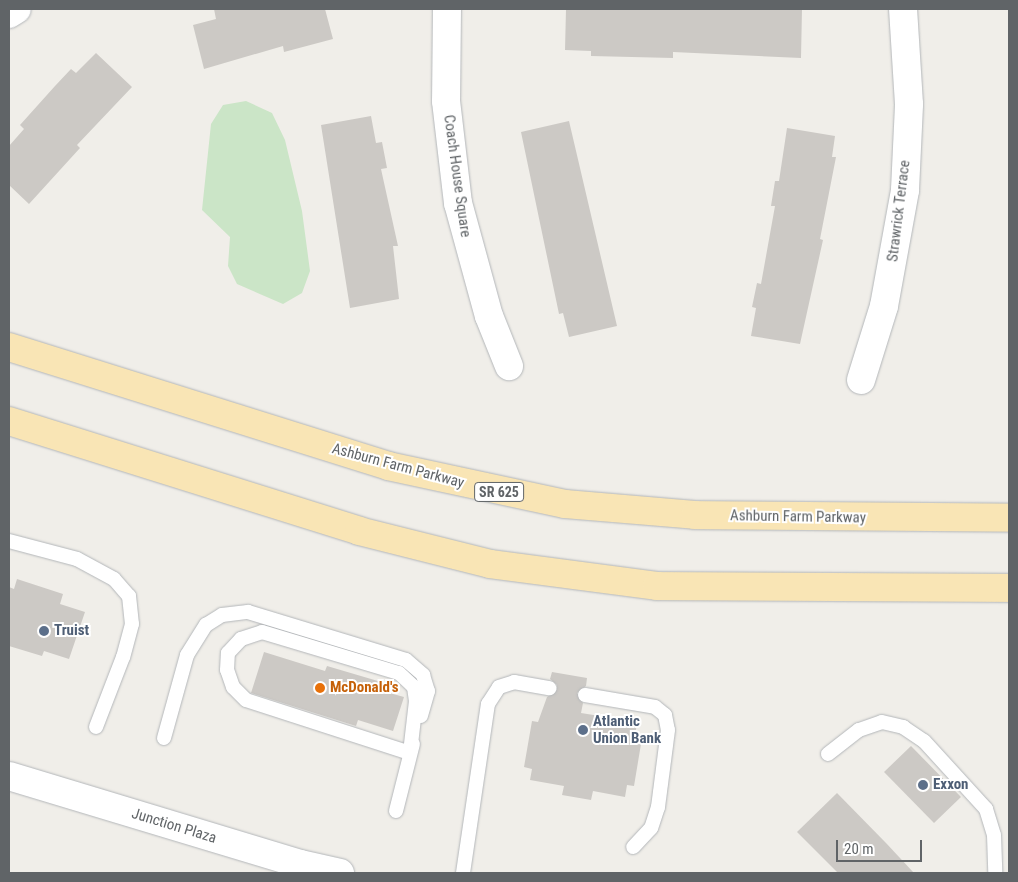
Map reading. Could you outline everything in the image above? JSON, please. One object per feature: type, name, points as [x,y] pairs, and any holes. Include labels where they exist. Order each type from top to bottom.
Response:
[{"type":"main road","name":"Ashburn Farm Parkway","points":[[9,347],[388,466],[565,504],[695,515],[1009,518]]},
{"type":"main road","points":[[9,421],[358,531],[490,564],[666,586],[1009,588]]},
{"type":"street","points":[[9,14],[17,9]]},
{"type":"street","name":"Coach House Square","points":[[447,9],[446,101],[458,203],[489,316],[509,366]]},
{"type":"street","name":"Strawrick Terrace","points":[[861,380],[884,306],[905,190],[909,104],[903,9]]},
{"type":"street","name":"Junction Plaza","points":[[9,776],[300,864],[340,873]]},
{"type":"lane","points":[[9,541],[77,559],[114,578],[129,596],[132,624],[123,657],[96,727]]},
{"type":"lane","points":[[164,738],[186,655],[206,625],[222,615],[248,612],[406,660],[423,675],[428,691],[396,811]]},
{"type":"lane","points":[[262,632],[399,673],[414,687],[416,700],[410,753],[246,700],[233,687],[227,670],[228,653],[241,639],[262,632]]},
{"type":"lane","points":[[463,873],[488,704],[499,687],[514,682],[549,688]]},
{"type":"lane","points":[[584,695],[655,708],[664,716],[668,730],[658,807],[651,828],[633,847]]},
{"type":"lane","points":[[828,754],[859,730],[882,722],[903,727],[924,741],[986,809],[994,835],[995,873]]},
{"type":"green space","points":[[246,101],[272,113],[285,140],[302,211],[310,271],[302,293],[283,304],[237,284],[228,266],[230,237],[202,210],[211,124],[223,105]]},
{"type":"building","points":[[214,9],[325,9],[333,39],[284,52],[283,46],[204,69],[193,25],[216,19]]},
{"type":"building","points":[[566,9],[802,9],[801,58],[673,52],[673,58],[591,56],[591,51],[565,50]]},
{"type":"building","points":[[96,53],[132,87],[77,145],[80,148],[29,204],[9,185],[9,146],[24,129],[20,125],[55,86],[71,69],[76,73]]},
{"type":"building","points":[[371,116],[376,143],[382,142],[387,168],[381,169],[398,246],[393,246],[399,299],[350,308],[321,125]]},
{"type":"building","points":[[569,121],[617,326],[569,337],[563,313],[559,314],[521,132]]},
{"type":"building","points":[[787,128],[835,136],[832,157],[836,157],[820,239],[823,240],[800,344],[751,336],[756,308],[752,307],[757,283],[761,284],[775,206],[771,206],[775,181],[779,181]]},
{"type":"building","name":"Truist","points":[[17,579],[63,594],[60,604],[85,612],[69,659],[44,651],[42,656],[9,646],[9,587],[14,589]]},
{"type":"building","name":"McDonald's","points":[[264,652],[325,671],[327,666],[388,684],[386,692],[404,697],[393,731],[358,720],[356,726],[251,693]]},
{"type":"building","name":"Atlantic Union Bank","points":[[552,672],[587,678],[586,686],[577,693],[583,703],[581,713],[637,722],[635,737],[642,738],[634,786],[627,785],[625,797],[593,791],[591,800],[562,795],[564,786],[530,780],[532,769],[524,767],[532,721],[538,722],[547,697],[557,690],[557,685],[550,679]]},
{"type":"building","name":"Exxon","points":[[911,746],[961,797],[934,823],[884,772]]},
{"type":"building","points":[[837,793],[914,873],[838,873],[797,832]]},
{"type":"place","name":"Truist","points":[[44,631]]},
{"type":"place","name":"McDonald's","points":[[320,688]]},
{"type":"place","name":"Atlantic Union Bank","points":[[583,730]]},
{"type":"place","name":"Exxon","points":[[923,785]]}]
